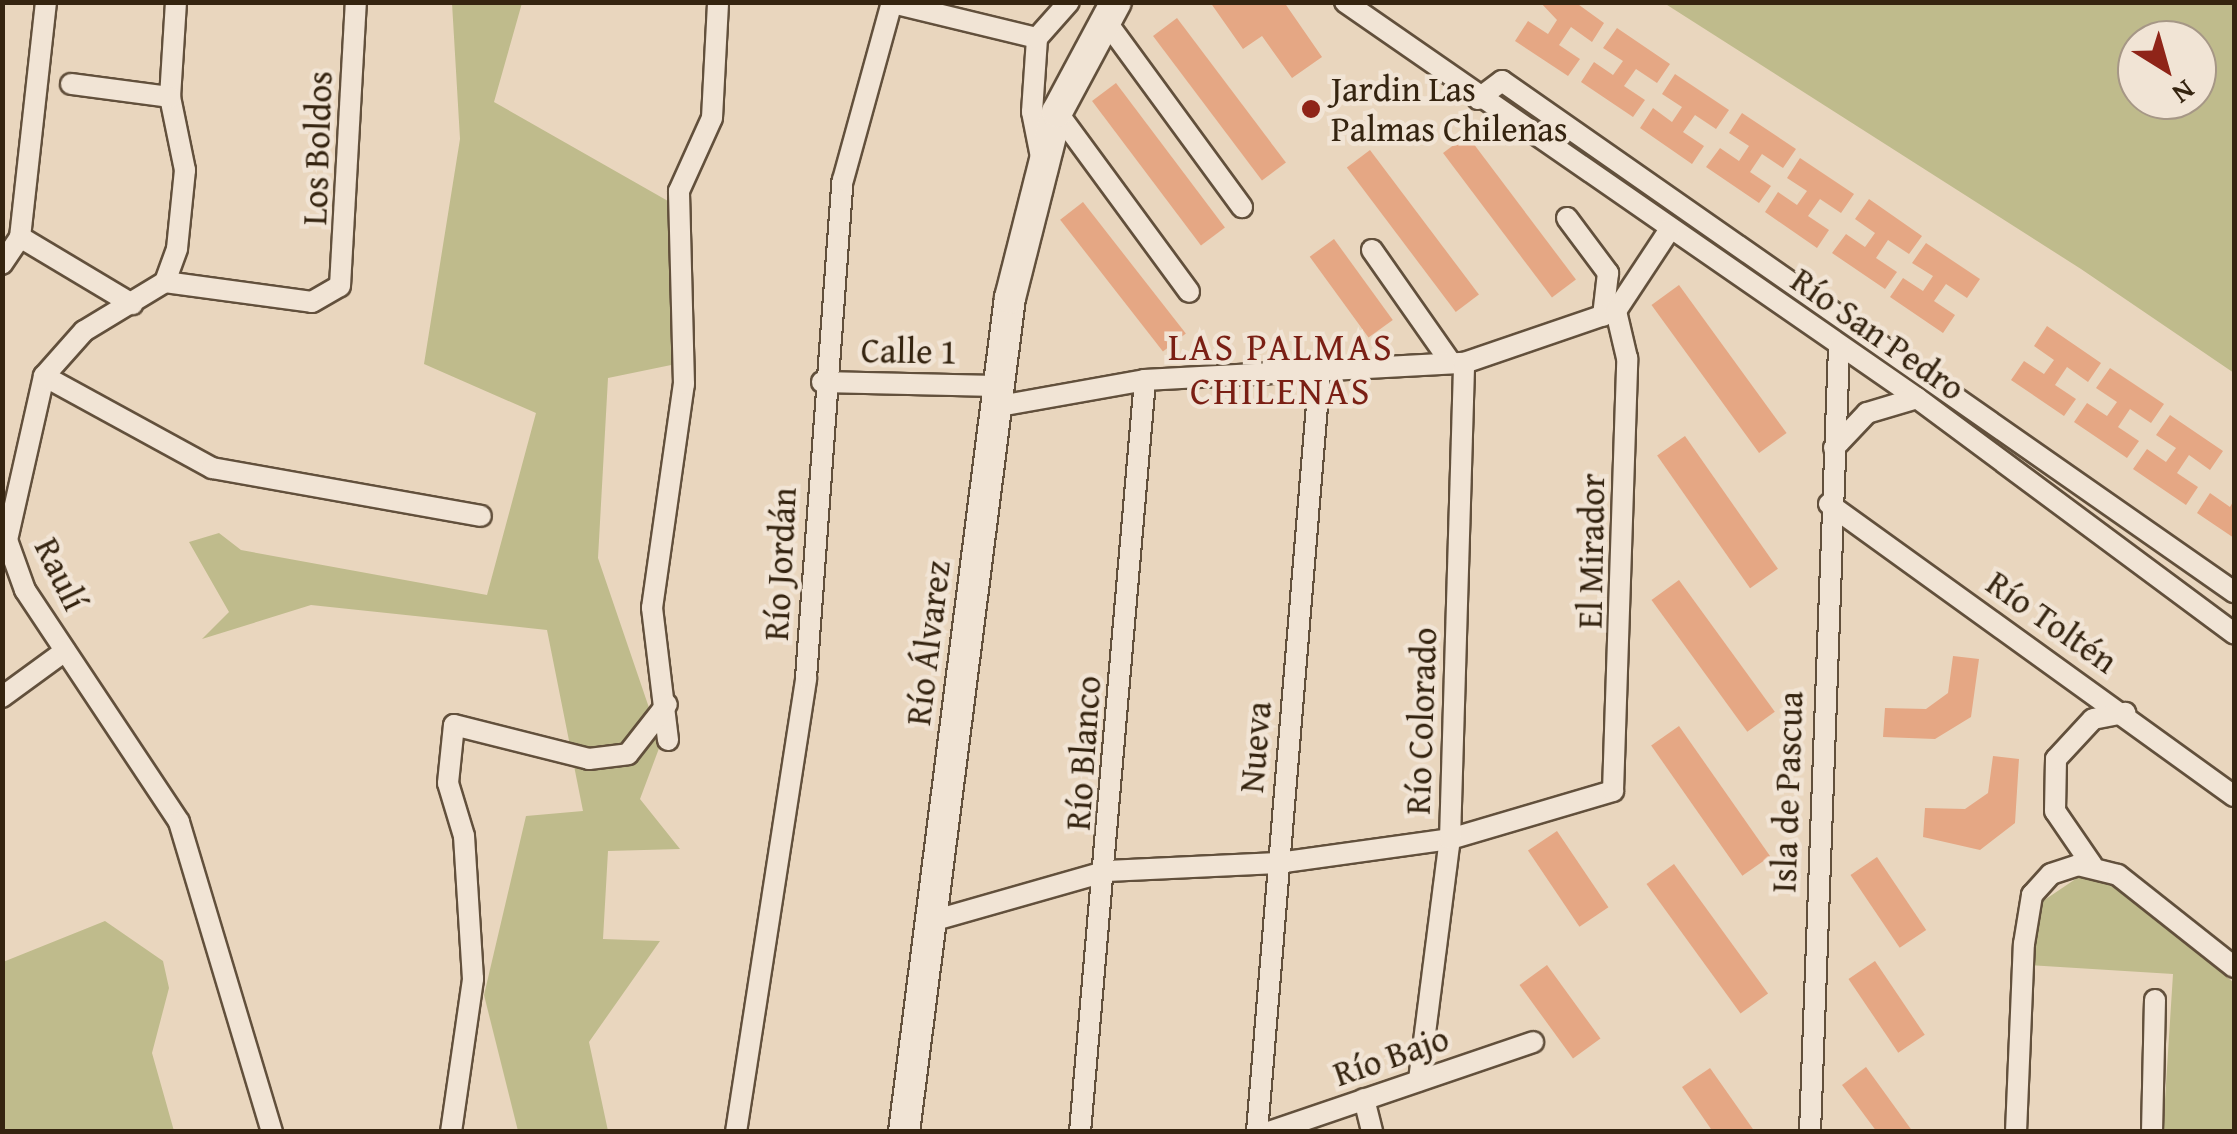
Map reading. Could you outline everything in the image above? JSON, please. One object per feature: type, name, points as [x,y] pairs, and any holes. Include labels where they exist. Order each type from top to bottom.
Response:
[{"type":"street","points":[[2,264],[20,238],[46,2]]},
{"type":"street","points":[[165,282],[185,170],[170,97],[176,2]]},
{"type":"street","name":"Los Boldos","points":[[165,282],[312,302],[333,293],[345,276],[356,2]]},
{"type":"street","points":[[668,740],[667,704],[652,608],[684,384],[678,191],[712,118],[718,2]]},
{"type":"street","points":[[892,3],[1038,38],[1069,2]]},
{"type":"street","name":"Río San Pedro","points":[[1345,2],[1478,99],[1923,403],[2234,632]]},
{"type":"street","name":"Río Jordán","points":[[736,1132],[806,678],[822,382],[853,118],[892,3]]},
{"type":"street","points":[[1110,11],[1242,208]]},
{"type":"street","name":"Río Álvarez","points":[[904,1132],[995,396],[1058,112],[1110,11]]},
{"type":"street","name":"Río Álvarez","points":[[1038,38],[1032,112],[1044,168]]},
{"type":"street","name":"Río San Pedro","points":[[1478,99],[1502,81],[1946,385],[2234,592]]},
{"type":"street","points":[[71,84],[170,97]]},
{"type":"street","points":[[1058,112],[1189,292]]},
{"type":"street","name":"El Mirador","points":[[1450,840],[1612,791],[1627,358],[1610,314],[1608,274],[1568,218]]},
{"type":"street","points":[[1610,314],[1670,228]]},
{"type":"street","points":[[20,238],[132,304]]},
{"type":"street","points":[[1372,250],[1457,363]]},
{"type":"street","name":"Raulí","points":[[165,282],[84,331],[44,376],[7,540],[24,590],[179,822],[272,1132]]},
{"type":"street","name":"Calle 1","points":[[822,382],[995,396],[1145,380],[1457,363],[1610,314]]},
{"type":"street","name":"Isla de Pascua","points":[[1810,1132],[1830,504],[1840,346]]},
{"type":"street","name":"Río Colorado","points":[[1419,1080],[1450,840],[1457,363]]},
{"type":"street","name":"Nueva","points":[[1257,1132],[1320,369]]},
{"type":"street","points":[[44,376],[212,468],[481,516]]},
{"type":"street","name":"Río Blanco","points":[[1080,1132],[1107,871],[1145,380]]},
{"type":"street","points":[[1832,455],[1866,413],[1923,403],[1946,385]]},
{"type":"street","name":"Río Toltén","points":[[1830,504],[2125,712],[2234,796]]},
{"type":"street","points":[[2,697],[65,651]]},
{"type":"street","points":[[450,1132],[473,979],[464,836],[448,782],[454,725],[589,758],[628,754],[667,704]]},
{"type":"street","points":[[2092,865],[2055,811],[2056,759],[2093,718],[2125,712]]},
{"type":"street","points":[[932,922],[1107,871],[1278,864],[1450,840]]},
{"type":"street","points":[[2016,1132],[2032,895],[2052,874],[2092,865],[2118,875],[2234,967]]},
{"type":"street","points":[[2152,1132],[2155,1000]]},
{"type":"street","name":"Río Bajo","points":[[1269,1132],[1533,1042]]},
{"type":"street","points":[[1364,1099],[1372,1132]]},
{"type":"shaded area","points":[[452,3],[522,3],[494,102],[675,205],[676,364],[608,378],[598,558],[661,743],[640,799],[680,849],[608,851],[603,939],[660,941],[589,1042],[608,1131],[518,1131],[484,995],[526,816],[583,811],[547,630],[311,605],[202,639],[229,612],[189,542],[219,533],[241,550],[487,595],[536,413],[424,364],[460,139]]},
{"type":"shaded area","points":[[1664,3],[2234,3],[2234,373],[2081,269]]},
{"type":"shaded area","points":[[2083,874],[2113,879],[2234,983],[2234,1131],[2163,1131],[2173,974],[2029,965],[2034,907]]},
{"type":"shaded area","points":[[105,921],[163,961],[169,988],[152,1053],[174,1131],[3,1131],[3,962]]},
{"type":"building","points":[[1210,2],[1284,2],[1322,57],[1292,78],[1262,36],[1243,49]]},
{"type":"building","points":[[1540,2],[1575,2],[1604,23],[1592,42],[1571,27],[1559,45],[1580,59],[1568,76],[1515,41],[1528,21],[1548,34],[1557,20]]},
{"type":"building","points":[[1177,18],[1286,163],[1262,181],[1153,36]]},
{"type":"building","points":[[1617,28],[1670,64],[1657,83],[1636,69],[1624,86],[1645,100],[1633,117],[1581,82],[1594,62],[1613,75],[1623,61],[1603,48]]},
{"type":"building","points":[[1675,74],[1729,110],[1716,129],[1695,115],[1683,132],[1704,146],[1692,164],[1640,128],[1653,108],[1672,122],[1682,107],[1662,94]]},
{"type":"building","points":[[1116,83],[1225,228],[1201,246],[1092,101]]},
{"type":"building","points":[[1742,113],[1796,149],[1783,168],[1762,154],[1750,172],[1771,186],[1759,203],[1706,167],[1720,148],[1739,161],[1749,146],[1729,133]]},
{"type":"building","points":[[1467,135],[1576,280],[1552,298],[1443,153]]},
{"type":"building","points":[[1370,150],[1479,295],[1456,312],[1347,167]]},
{"type":"building","points":[[1800,158],[1854,194],[1841,213],[1820,199],[1808,216],[1829,230],[1817,248],[1765,212],[1778,192],[1797,205],[1807,191],[1787,178]]},
{"type":"building","points":[[1869,199],[1922,236],[1909,254],[1888,240],[1876,258],[1897,272],[1885,289],[1832,253],[1846,234],[1865,247],[1875,233],[1855,219]]},
{"type":"building","points":[[1083,202],[1186,334],[1163,351],[1060,220]]},
{"type":"building","points":[[1334,239],[1393,320],[1369,338],[1310,257]]},
{"type":"building","points":[[1926,243],[1980,279],[1967,298],[1946,284],[1934,301],[1955,315],[1943,333],[1890,297],[1903,278],[1923,291],[1933,276],[1912,263]]},
{"type":"building","points":[[1679,285],[1787,433],[1759,453],[1651,305]]},
{"type":"building","points":[[2047,326],[2101,363],[2088,382],[2067,367],[2055,385],[2076,399],[2064,416],[2011,380],[2024,361],[2044,374],[2054,360],[2034,346]]},
{"type":"building","points":[[2110,368],[2164,404],[2151,423],[2130,409],[2118,427],[2139,441],[2127,458],[2074,422],[2087,403],[2107,416],[2117,402],[2096,388]]},
{"type":"building","points":[[2170,415],[2223,451],[2210,470],[2189,455],[2177,473],[2198,487],[2186,505],[2133,469],[2147,449],[2166,462],[2176,448],[2156,435]]},
{"type":"building","points":[[1685,436],[1778,569],[1750,588],[1657,456]]},
{"type":"building","points":[[2210,493],[2230,507],[2234,500],[2234,538],[2197,513]]},
{"type":"building","points":[[1679,580],[1775,712],[1747,732],[1651,600]]},
{"type":"building","points":[[1953,656],[1979,659],[1971,717],[1935,739],[1883,737],[1885,708],[1926,709],[1948,693]]},
{"type":"building","points":[[1679,726],[1770,856],[1742,876],[1651,746]]},
{"type":"building","points":[[1993,756],[2019,759],[2015,823],[1980,850],[1923,837],[1925,808],[1965,809],[1988,793]]},
{"type":"building","points":[[1557,831],[1608,907],[1579,927],[1528,851]]},
{"type":"building","points":[[1877,857],[1926,930],[1900,948],[1850,875]]},
{"type":"building","points":[[1674,864],[1768,993],[1741,1013],[1646,884]]},
{"type":"building","points":[[1875,961],[1925,1035],[1898,1053],[1848,979]]},
{"type":"building","points":[[1547,965],[1600,1039],[1573,1059],[1519,985]]},
{"type":"building","points":[[1866,1067],[1913,1132],[1877,1132],[1842,1085]]},
{"type":"building","points":[[1710,1068],[1755,1132],[1713,1132],[1682,1087]]},
{"type":"place","name":"Jardin Las Palmas Chilenas","points":[[1311,109]]},
{"type":"district","name":"LAS PALMAS CHILENAS","points":[[1281,369]]}]
